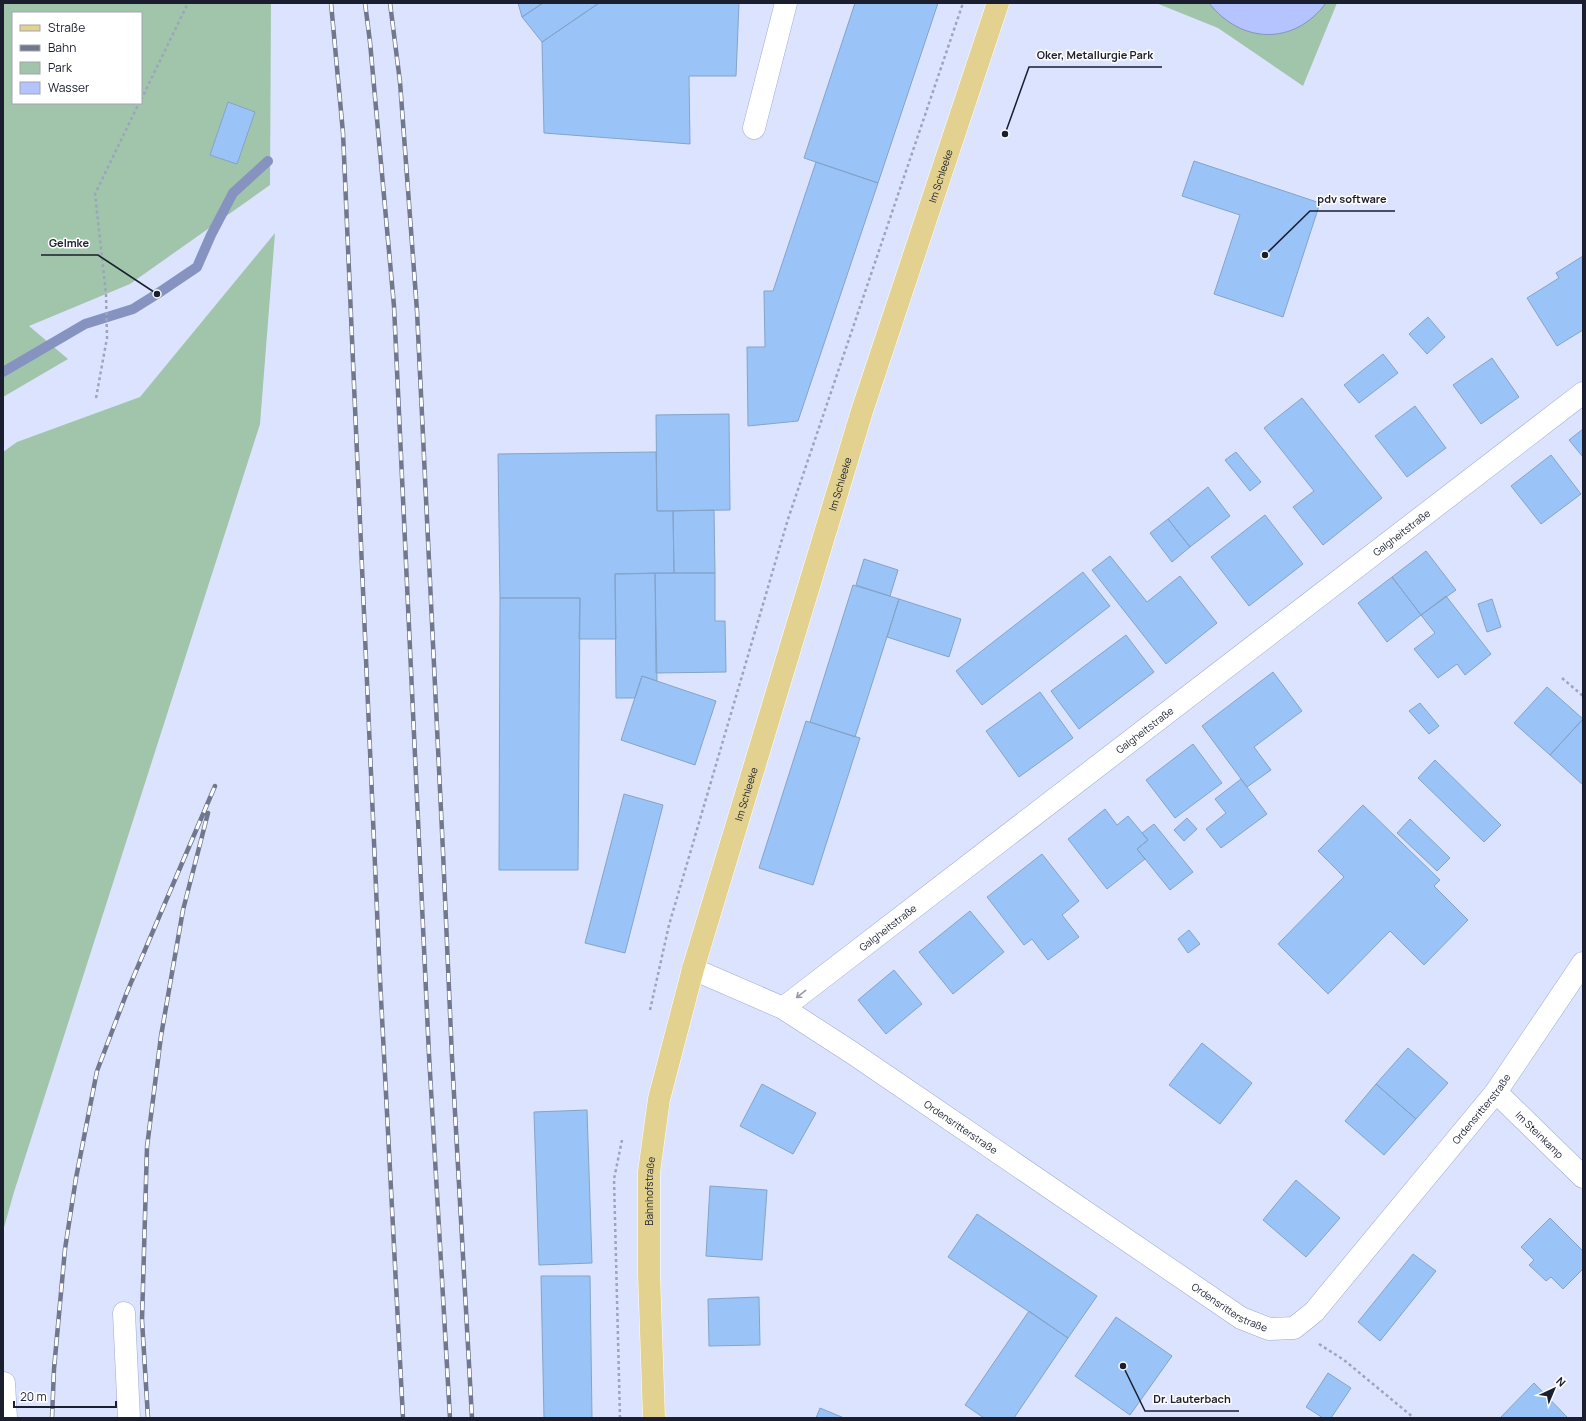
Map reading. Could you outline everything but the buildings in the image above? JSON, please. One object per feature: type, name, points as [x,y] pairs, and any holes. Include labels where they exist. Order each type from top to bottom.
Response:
[{"type":"main road","name":"Im Schleeke","points":[[692,969],[862,411],[998,3]]},
{"type":"main road","name":"Bahnhofstraße","points":[[654,1418],[649,1274],[649,1172],[659,1099],[692,969]]},
{"type":"street","points":[[754,128],[786,3]]},
{"type":"street","name":"Galgheitstraße","points":[[783,1008],[1583,393]]},
{"type":"street","name":"Ordensritterstraße","points":[[783,1008],[864,1061],[1242,1318],[1269,1330],[1294,1328],[1314,1312],[1496,1092],[1583,963]]},
{"type":"street","points":[[692,969],[783,1008]]},
{"type":"street","name":"Im Steinkamp","points":[[1496,1092],[1583,1177]]},
{"type":"street","points":[[124,1313],[129,1418]]},
{"type":"street","points":[[4,1382],[6,1418]]},
{"type":"path","points":[[142,98],[188,3]]},
{"type":"path","points":[[662,955],[788,519],[963,3]]},
{"type":"path","points":[[96,398],[107,338],[106,294],[95,194],[139,104]]},
{"type":"path","points":[[1562,678],[1583,696]]},
{"type":"path","points":[[1294,1328],[1344,1360],[1414,1418]]},
{"type":"green space","points":[[3,3],[271,3],[270,185],[130,284],[29,326],[68,359],[3,397]]},
{"type":"green space","points":[[1156,3],[1337,3],[1303,86],[1218,28]]},
{"type":"green space","points":[[275,233],[260,424],[14,1192],[3,1231],[3,452],[17,442],[140,397]]},
{"type":"water","points":[[1209,3],[1326,3],[1313,17],[1299,27],[1283,33],[1268,34],[1252,32],[1236,26],[1222,17]]},
{"type":"waterway","points":[[3,372],[85,324],[133,309],[197,267],[211,235],[233,193],[268,161]]},
{"type":"railway","points":[[331,3],[343,133],[380,979],[403,1418]]},
{"type":"railway","points":[[365,3],[370,42],[394,306],[429,1055],[450,1418]]},
{"type":"railway","points":[[390,3],[400,82],[417,311],[452,1058],[472,1418]]},
{"type":"railway","points":[[52,1418],[54,1369],[65,1249],[76,1178],[97,1071],[127,992],[215,786]]},
{"type":"railway","points":[[148,1418],[142,1320],[147,1147],[161,1036],[183,910],[208,813]]},
{"type":"place","name":"Oker, Metallurgie Park","points":[[1005,134]]},
{"type":"place","name":"pdv software","points":[[1265,255]]},
{"type":"place","name":"Gelmke","points":[[157,294]]},
{"type":"place","name":"Dr. Lauterbach","points":[[1123,1366]]}]
